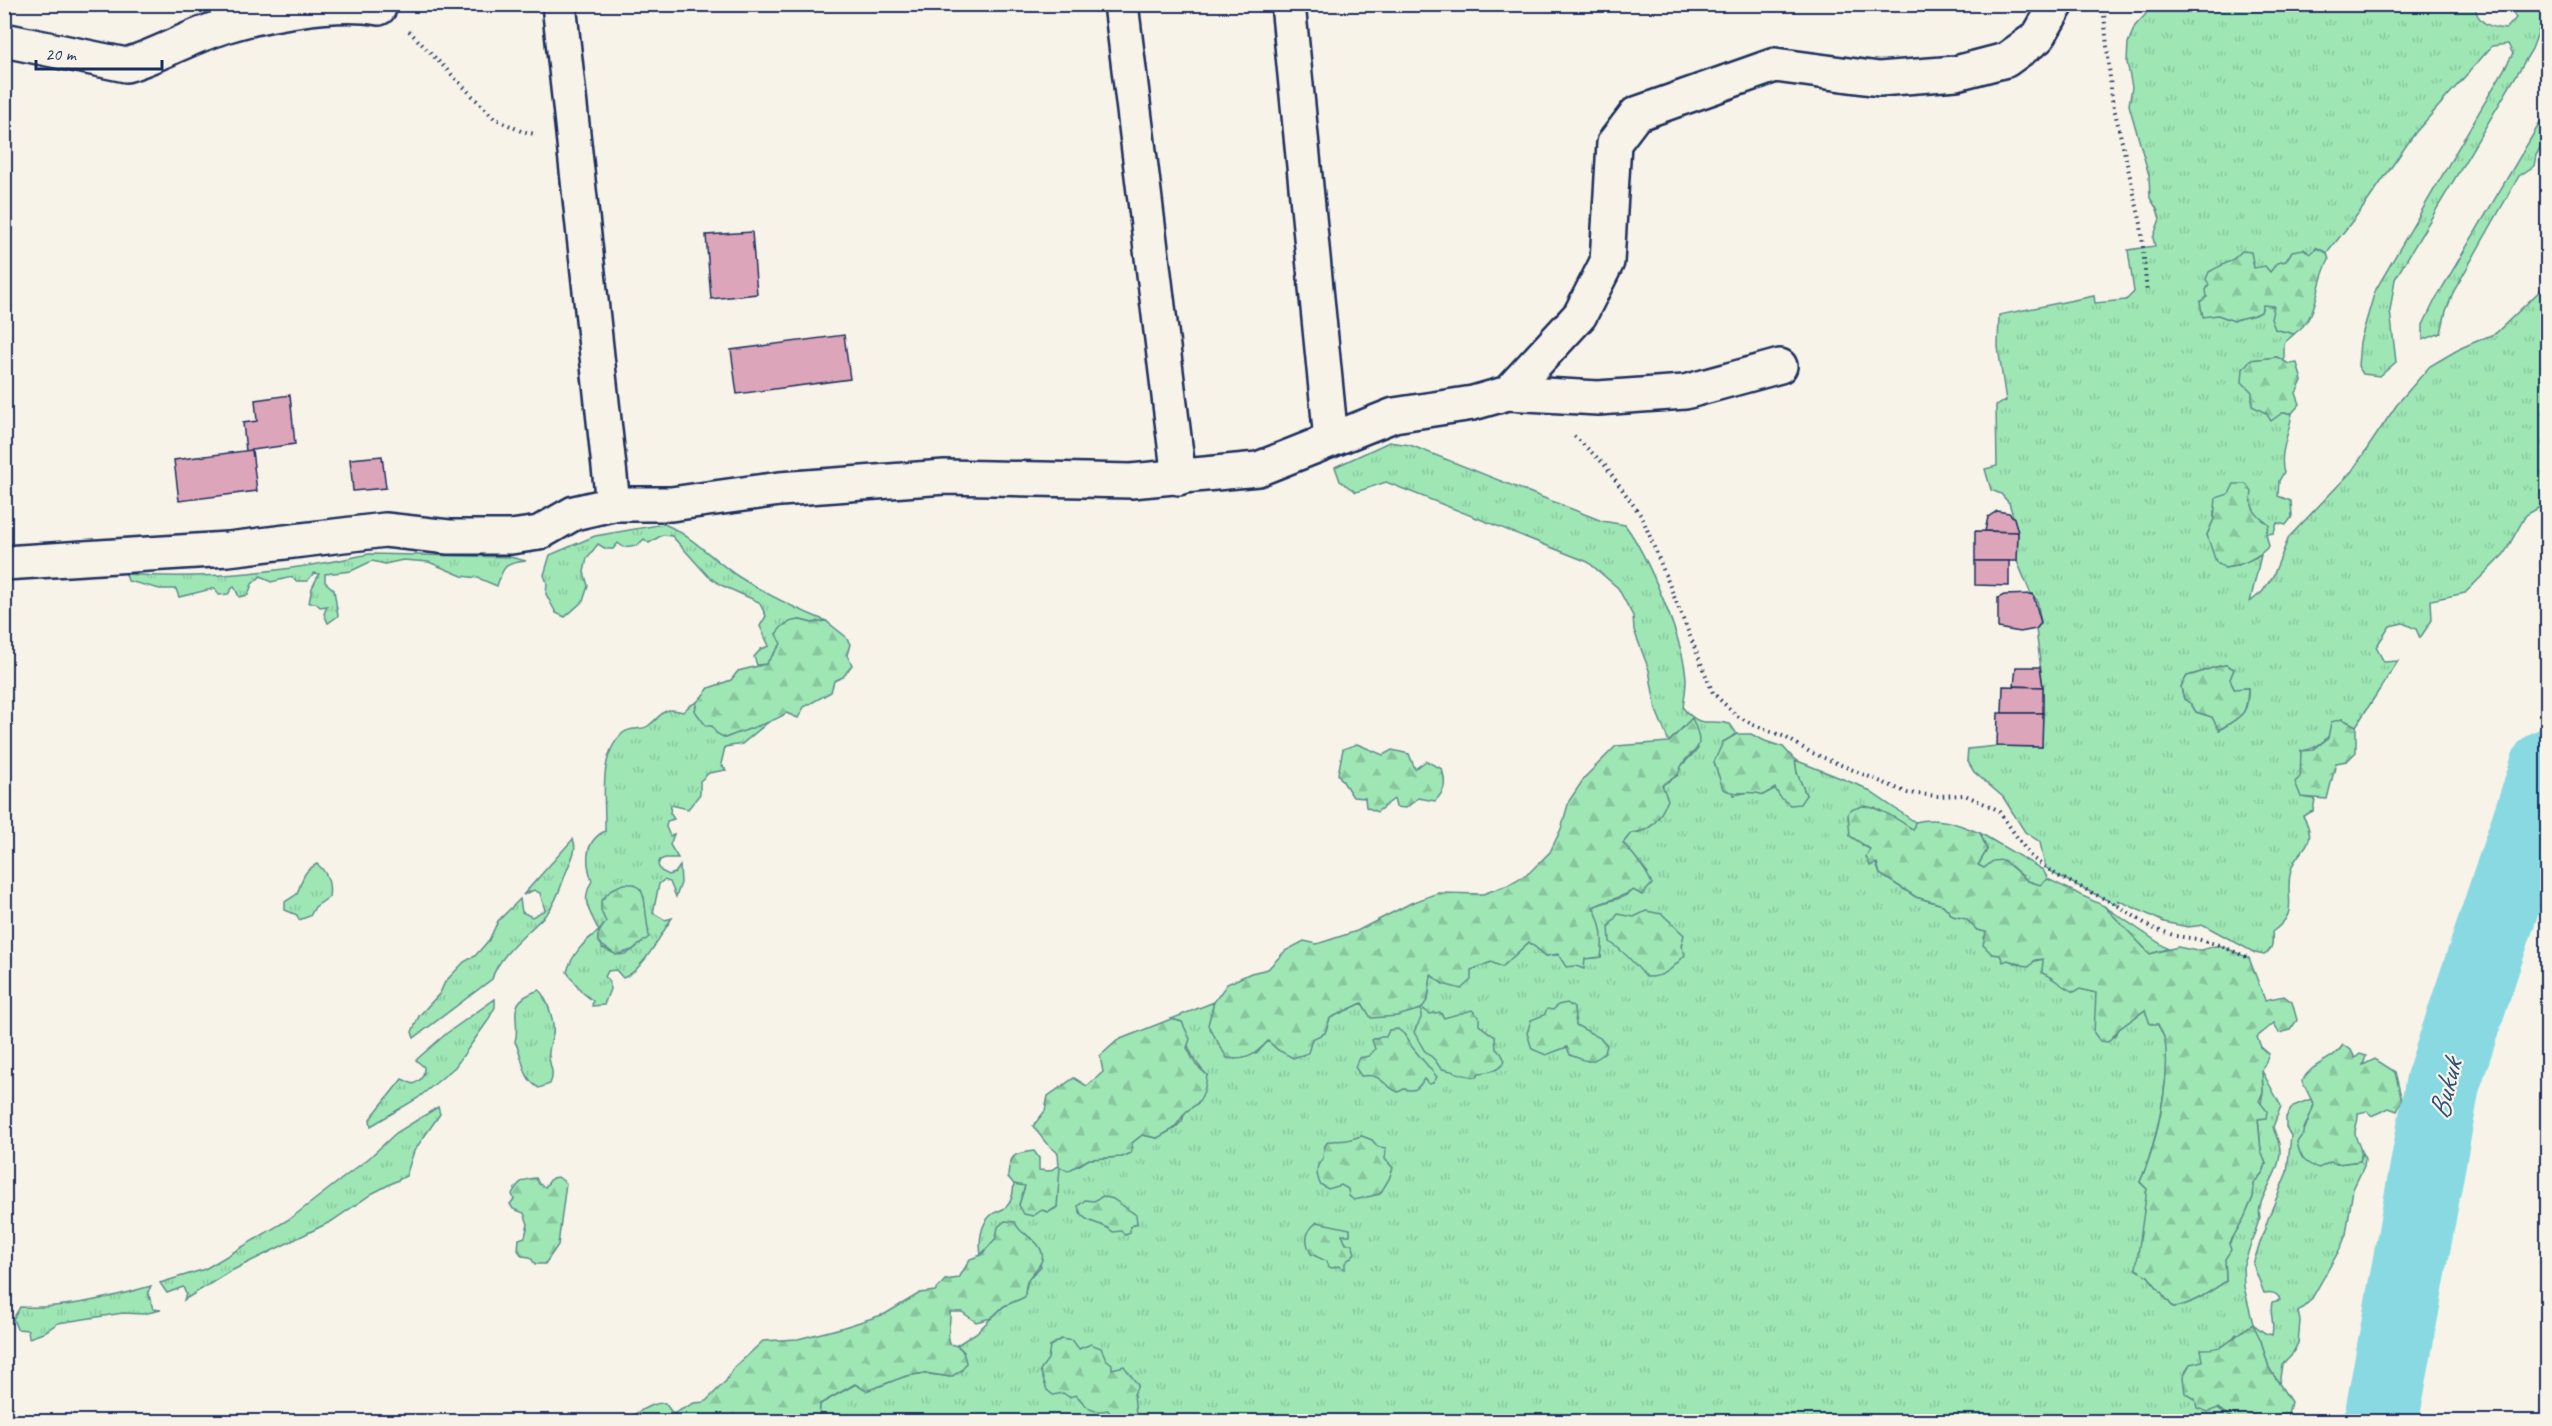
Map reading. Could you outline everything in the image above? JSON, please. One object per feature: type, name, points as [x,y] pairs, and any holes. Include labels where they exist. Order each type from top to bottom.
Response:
[{"type":"street","points":[[559,4],[613,504]]},
{"type":"street","points":[[1121,4],[1179,478]]},
{"type":"street","points":[[1288,4],[1330,440]]},
{"type":"street","points":[[1509,393],[1580,315],[1607,262],[1614,143],[1636,114],[1775,65],[1879,78],[1956,73],[2006,60],[2038,38],[2056,4]]},
{"type":"street","points":[[4,40],[126,65],[142,61],[216,28],[267,16],[306,9],[363,5],[379,8]]},
{"type":"street","points":[[4,563],[228,549],[385,530],[449,537],[511,537],[539,533],[574,513],[613,504],[671,504],[780,489],[945,477],[1131,482],[1179,478],[1258,469],[1299,455],[1394,415],[1473,403],[1509,393],[1598,398],[1684,392],[1780,366]]},
{"type":"path","points":[[2103,4],[2112,99],[2141,224],[2147,294]]},
{"type":"path","points":[[379,8],[411,32],[494,118],[521,131],[541,135],[573,132]]},
{"type":"path","points":[[1574,435],[1604,464],[1642,517],[1713,693],[1730,711],[1754,726],[1785,736],[1809,752],[1908,793],[1938,796],[1965,795],[1998,810],[2031,857],[2058,876],[2117,905],[2152,928],[2176,936],[2219,945],[2248,958]]},
{"type":"green space","points":[[2148,5],[2475,5],[2481,20],[2495,27],[2506,29],[2516,18],[2508,5],[2547,5],[2547,16],[2543,19],[2532,49],[2395,279],[2390,311],[2396,362],[2380,376],[2363,374],[2358,366],[2360,342],[2375,291],[2513,54],[2508,44],[2492,46],[2415,133],[2365,205],[2327,253],[2317,248],[2310,254],[2286,262],[2270,272],[2231,263],[2222,265],[2209,285],[2218,315],[2234,321],[2258,314],[2263,305],[2274,306],[2275,329],[2294,334],[2284,343],[2284,362],[2277,357],[2250,360],[2282,413],[2292,413],[2283,450],[2284,472],[2279,481],[2278,496],[2291,501],[2292,517],[2286,525],[2277,523],[2274,533],[2266,534],[2269,525],[2254,514],[2250,504],[2229,494],[2214,511],[2214,519],[2207,535],[2225,568],[2236,566],[2261,555],[2250,602],[2263,591],[2273,576],[2289,537],[2352,471],[2398,403],[2430,366],[2461,348],[2496,333],[2547,284],[2547,503],[2526,515],[2504,554],[2465,593],[2431,600],[2432,620],[2420,638],[2416,629],[2403,623],[2390,626],[2376,647],[2384,662],[2398,661],[2356,726],[2342,719],[2320,744],[2301,751],[2301,797],[2315,799],[2313,811],[2303,816],[2310,834],[2309,841],[2291,870],[2289,911],[2281,924],[2272,932],[2272,945],[2264,955],[2255,953],[2204,925],[2188,927],[2164,922],[2118,900],[2117,905],[2058,876],[2045,867],[2040,842],[2025,832],[2003,797],[1974,772],[1967,760],[1968,749],[1997,746],[2042,747],[2043,687],[2036,629],[2041,623],[2037,600],[2031,594],[2017,561],[2018,532],[2009,503],[2001,494],[1991,490],[1985,469],[1997,466],[1996,405],[2006,401],[1998,347],[1999,315],[2094,296],[2095,303],[2126,300],[2134,292],[2128,250],[2155,246],[2153,238],[2160,219],[2150,198],[2149,175],[2129,105],[2132,87],[2127,62],[2128,43],[2135,26],[2146,14]],"holes":[[[2226,665],[2234,669],[2230,679],[2234,689],[2248,688],[2247,704],[2238,718],[2220,730],[2212,717],[2196,712],[2191,703],[2184,699],[2181,687],[2187,676]]]},
{"type":"green space","points":[[2547,111],[2547,136],[2536,155],[2534,166],[2519,176],[2454,291],[2441,333],[2423,340],[2423,325],[2435,300]]},
{"type":"green space","points":[[2317,248],[2327,253],[2329,260],[2309,318],[2294,334],[2275,329],[2271,319],[2274,306],[2263,305],[2261,312],[2234,321],[2218,315],[2203,317],[2200,302],[2207,297],[2206,290],[2209,285],[2206,279],[2209,272],[2230,261],[2242,251],[2251,252],[2254,268],[2265,266],[2270,272],[2277,263],[2286,261],[2292,251],[2304,249],[2310,254]]},
{"type":"green space","points":[[2277,357],[2289,364],[2297,363],[2302,381],[2296,393],[2300,404],[2292,413],[2282,413],[2271,421],[2266,413],[2252,406],[2252,392],[2242,382],[2243,369],[2250,360]]},
{"type":"green space","points":[[1389,442],[1410,445],[1602,521],[1625,525],[1654,577],[1679,645],[1686,680],[1683,708],[1700,721],[1730,724],[1737,734],[1723,742],[1734,795],[1753,791],[1763,795],[1776,788],[1806,795],[1797,773],[1795,760],[1863,787],[1915,822],[1914,830],[1875,807],[1862,845],[1870,849],[1880,874],[1916,897],[1943,905],[1953,916],[1966,919],[1977,930],[1986,932],[2000,955],[2008,960],[2020,965],[2043,959],[2054,974],[2066,983],[2097,993],[2096,1021],[2114,1037],[2119,1029],[2145,1010],[2151,1016],[2164,1036],[2167,1067],[2156,1131],[2140,1182],[2147,1189],[2148,1276],[2173,1307],[2194,1301],[2226,1281],[2225,1259],[2229,1244],[2253,1197],[2254,1183],[2266,1164],[2261,1151],[2258,1119],[2263,1092],[2262,1071],[2281,1106],[2273,1127],[2280,1147],[2279,1159],[2261,1202],[2260,1217],[2243,1267],[2244,1287],[2253,1324],[2272,1335],[2272,1302],[2280,1300],[2274,1293],[2264,1293],[2253,1264],[2287,1172],[2291,1136],[2286,1127],[2286,1117],[2293,1106],[2311,1099],[2313,1108],[2303,1134],[2330,1161],[2337,1164],[2360,1161],[2362,1153],[2365,1159],[2353,1189],[2346,1234],[2311,1300],[2298,1312],[2300,1321],[2298,1343],[2291,1356],[2282,1365],[2279,1384],[2269,1368],[2261,1341],[2236,1334],[2227,1346],[2216,1350],[2218,1408],[2233,1421],[814,1422],[819,1418],[820,1404],[856,1384],[873,1387],[918,1374],[951,1377],[964,1352],[957,1345],[976,1333],[1004,1306],[1024,1297],[1028,1280],[1041,1266],[1026,1234],[1018,1231],[997,1238],[981,1255],[980,1250],[981,1234],[987,1219],[1009,1204],[1014,1184],[1026,1185],[1019,1205],[1049,1212],[1057,1207],[1059,1167],[1078,1166],[1089,1159],[1122,1157],[1131,1153],[1132,1143],[1142,1135],[1157,1138],[1174,1129],[1182,1121],[1185,1112],[1198,1103],[1207,1075],[1190,1051],[1182,1022],[1171,1019],[1214,1002],[1209,1026],[1256,1054],[1268,1041],[1278,1050],[1325,1033],[1330,1018],[1362,1003],[1371,1017],[1397,1016],[1428,999],[1431,975],[1443,984],[1452,985],[1471,970],[1491,962],[1502,966],[1529,942],[1546,956],[1601,957],[1601,931],[1593,907],[1630,893],[1648,873],[1623,843],[1631,833],[1639,833],[1662,785],[1678,775],[1680,767],[1698,749],[1692,718],[1669,742],[1656,710],[1649,670],[1634,630],[1633,616],[1618,588],[1588,562],[1386,482],[1356,492],[1340,481],[1335,467]]},
{"type":"green space","points":[[2234,484],[2246,484],[2252,492],[2254,511],[2269,525],[2266,534],[2269,546],[2249,561],[2225,568],[2216,562],[2207,535],[2214,519],[2216,498],[2229,494]]},
{"type":"green space","points":[[664,524],[684,535],[749,583],[781,601],[826,621],[812,623],[800,620],[776,634],[782,643],[766,664],[757,665],[754,657],[761,649],[769,646],[760,626],[766,616],[759,602],[721,585],[708,576],[672,536],[662,535],[649,543],[644,539],[638,545],[623,547],[618,543],[613,549],[606,549],[598,544],[587,558],[584,572],[588,586],[583,601],[565,617],[556,613],[546,594],[547,583],[544,575],[550,555],[595,536]]},
{"type":"green space","points":[[369,554],[510,557],[526,561],[513,563],[506,567],[497,586],[478,578],[462,576],[429,562],[403,560],[385,564],[372,561],[351,571],[325,574],[325,582],[334,590],[338,616],[328,623],[324,614],[327,606],[320,607],[316,603],[309,603],[312,588],[319,574],[314,573],[307,581],[296,581],[292,577],[271,582],[261,576],[252,584],[248,595],[239,597],[234,586],[228,594],[219,595],[215,588],[179,597],[176,589],[160,589],[128,581],[126,574],[186,576],[248,573],[279,570]]},
{"type":"green space","points":[[800,620],[812,623],[826,621],[845,636],[850,644],[847,655],[852,665],[843,677],[834,681],[831,692],[804,707],[798,718],[786,713],[767,723],[725,738],[716,733],[712,726],[706,726],[695,711],[697,702],[709,688],[731,680],[738,671],[766,664],[781,644],[776,634],[786,624]]},
{"type":"green space","points":[[2226,665],[2234,669],[2230,679],[2234,689],[2248,688],[2247,698],[2242,714],[2219,730],[2212,717],[2196,712],[2184,699],[2181,687],[2187,676]]},
{"type":"green space","points":[[697,702],[695,711],[725,738],[772,719],[742,744],[725,747],[721,764],[726,770],[709,773],[700,781],[700,794],[688,809],[671,805],[670,813],[674,819],[667,821],[666,827],[670,836],[674,834],[670,845],[678,858],[665,858],[660,860],[658,865],[661,871],[669,875],[675,873],[680,866],[681,883],[676,897],[670,882],[664,880],[659,884],[653,913],[665,920],[672,918],[644,961],[630,974],[623,978],[616,970],[608,971],[605,977],[609,980],[610,989],[604,1005],[592,1006],[593,1001],[582,992],[567,972],[579,949],[599,931],[587,901],[588,888],[592,881],[588,866],[588,852],[598,835],[605,831],[605,779],[609,754],[626,731],[645,727],[666,711],[683,712]],"holes":[[[644,898],[646,926],[649,931],[640,944],[631,951],[621,955],[602,948],[599,931],[606,922]]]},
{"type":"green space","points":[[1692,718],[1699,740],[1698,746],[1686,759],[1678,775],[1662,785],[1668,800],[1662,813],[1650,827],[1631,833],[1623,843],[1643,868],[1652,884],[1642,895],[1633,890],[1593,907],[1602,931],[1601,957],[1585,959],[1584,969],[1576,966],[1566,967],[1558,954],[1546,956],[1529,942],[1502,967],[1491,962],[1471,970],[1471,980],[1461,989],[1443,984],[1431,975],[1428,999],[1422,1008],[1430,1014],[1440,1012],[1444,1018],[1472,1010],[1479,1017],[1479,1025],[1495,1037],[1496,1049],[1505,1061],[1500,1067],[1479,1073],[1477,1077],[1441,1069],[1424,1050],[1414,1032],[1421,1018],[1421,1009],[1397,1016],[1371,1018],[1362,1003],[1330,1018],[1325,1033],[1312,1039],[1308,1053],[1293,1058],[1278,1050],[1268,1041],[1250,1056],[1240,1059],[1227,1058],[1208,1025],[1214,1002],[1227,984],[1251,973],[1268,969],[1285,951],[1304,941],[1317,944],[1357,931],[1411,903],[1438,893],[1483,894],[1508,885],[1529,873],[1550,852],[1561,829],[1569,801],[1585,777],[1616,746],[1669,742]]},
{"type":"green space","points":[[2342,719],[2356,726],[2356,752],[2347,761],[2336,763],[2327,799],[2301,797],[2295,782],[2300,777],[2301,751],[2313,750],[2328,738],[2331,722]]},
{"type":"green space","points":[[1737,734],[1751,734],[1783,747],[1795,760],[1797,773],[1806,795],[1800,804],[1790,805],[1780,797],[1775,788],[1763,795],[1723,789],[1714,762],[1723,742]]},
{"type":"green space","points":[[1357,744],[1383,755],[1392,750],[1409,754],[1415,769],[1426,761],[1442,769],[1443,790],[1435,801],[1418,798],[1406,808],[1396,807],[1394,799],[1377,812],[1366,807],[1365,798],[1353,797],[1338,774],[1343,749]]},
{"type":"green space","points":[[1863,806],[1882,811],[1913,830],[1915,822],[1940,820],[1980,833],[1987,850],[1978,865],[1984,868],[1993,861],[2003,860],[2028,881],[2040,885],[2048,879],[2104,906],[2150,954],[2178,947],[2197,951],[2219,945],[2249,958],[2265,1000],[2284,996],[2292,1002],[2297,1020],[2290,1030],[2279,1033],[2274,1023],[2257,1037],[2261,1047],[2269,1054],[2262,1071],[2263,1092],[2259,1101],[2267,1111],[2266,1118],[2258,1119],[2261,1151],[2266,1164],[2254,1183],[2253,1197],[2229,1244],[2231,1250],[2225,1259],[2226,1281],[2194,1301],[2173,1307],[2148,1276],[2136,1269],[2147,1189],[2140,1182],[2157,1132],[2166,1074],[2165,1041],[2158,1024],[2150,1024],[2145,1010],[2119,1029],[2108,1042],[2100,1041],[2094,1033],[2096,993],[2080,989],[2074,992],[2065,988],[2042,973],[2043,959],[2035,960],[2029,967],[2008,960],[2003,962],[2000,955],[1992,954],[1983,945],[1986,932],[1977,930],[1966,919],[1953,916],[1943,905],[1916,897],[1880,874],[1877,863],[1870,866],[1866,857],[1870,849],[1850,836],[1848,814],[1850,810]]},
{"type":"green space","points":[[1980,833],[2043,870],[2048,879],[2040,885],[2028,881],[2011,866],[1984,869],[1978,865],[1987,850]]},
{"type":"green space","points":[[573,839],[575,847],[573,855],[557,897],[548,912],[508,952],[495,970],[492,979],[414,1038],[412,1032],[419,1016],[440,993],[445,982],[464,962],[475,956],[489,940],[498,921],[520,899],[522,912],[532,917],[545,910],[540,893],[534,890],[523,895]]},
{"type":"green space","points":[[317,864],[328,879],[329,897],[315,907],[310,916],[299,920],[297,915],[285,910],[285,902],[297,894],[306,873]]},
{"type":"green space","points":[[623,884],[634,884],[641,890],[649,937],[632,950],[616,955],[599,943],[598,935],[606,922],[601,911],[601,901],[612,889]]},
{"type":"green space","points":[[2104,906],[2168,949],[2150,954]]},
{"type":"green space","points":[[1646,911],[1662,914],[1684,935],[1681,946],[1685,955],[1668,971],[1652,977],[1646,977],[1610,942],[1609,926],[1618,914],[1634,917]]},
{"type":"green space","points":[[539,990],[552,1017],[553,1034],[549,1048],[552,1079],[550,1084],[539,1088],[529,1079],[515,1042],[517,1006],[521,1000]]},
{"type":"green space","points":[[495,999],[495,1007],[487,1022],[455,1067],[418,1098],[371,1126],[370,1119],[402,1079],[413,1084],[422,1077],[424,1067],[416,1060],[447,1033]]},
{"type":"green space","points":[[1567,1003],[1574,1008],[1576,1025],[1600,1038],[1607,1045],[1605,1053],[1595,1060],[1588,1061],[1570,1055],[1567,1047],[1546,1055],[1532,1049],[1527,1033],[1531,1020],[1544,1015],[1547,1009],[1553,1010],[1558,1005]]},
{"type":"green space","points":[[1171,1019],[1182,1022],[1190,1039],[1187,1048],[1196,1065],[1207,1075],[1201,1099],[1167,1133],[1157,1138],[1142,1135],[1132,1143],[1131,1153],[1122,1157],[1089,1159],[1068,1171],[1060,1167],[1057,1207],[1049,1212],[1042,1210],[1033,1216],[1024,1214],[1019,1205],[1025,1186],[1014,1184],[1008,1177],[1011,1160],[1021,1153],[1034,1151],[1039,1158],[1039,1170],[1049,1171],[1059,1166],[1058,1153],[1046,1143],[1033,1126],[1045,1111],[1048,1096],[1074,1078],[1087,1086],[1103,1072],[1100,1056],[1118,1040]]},
{"type":"green space","points":[[1398,1029],[1437,1077],[1433,1083],[1429,1084],[1424,1079],[1416,1089],[1404,1089],[1398,1092],[1374,1076],[1361,1076],[1355,1067],[1359,1058],[1369,1056],[1375,1049],[1372,1040],[1386,1037],[1389,1030]]},
{"type":"green space","points":[[2343,1045],[2351,1050],[2355,1058],[2360,1054],[2366,1056],[2363,1065],[2375,1059],[2395,1072],[2402,1101],[2397,1111],[2389,1108],[2371,1116],[2367,1111],[2358,1113],[2355,1133],[2361,1153],[2360,1161],[2337,1164],[2330,1162],[2319,1168],[2304,1159],[2297,1142],[2303,1134],[2314,1105],[2302,1081],[2311,1070]]},
{"type":"green space","points":[[438,1107],[440,1114],[414,1151],[406,1176],[373,1193],[332,1221],[229,1272],[184,1300],[186,1294],[183,1287],[167,1293],[160,1283],[205,1269],[291,1218],[369,1158],[396,1133]]},
{"type":"green space","points":[[1362,1136],[1372,1140],[1378,1147],[1386,1148],[1385,1159],[1393,1168],[1380,1194],[1354,1200],[1349,1196],[1348,1189],[1341,1185],[1328,1189],[1320,1184],[1317,1170],[1327,1143]]},
{"type":"green space","points":[[558,1177],[566,1183],[558,1245],[545,1264],[535,1264],[530,1257],[522,1256],[518,1250],[519,1239],[525,1237],[528,1224],[524,1213],[513,1209],[510,1204],[514,1199],[512,1194],[524,1180],[536,1178],[539,1184],[545,1187],[552,1178]]},
{"type":"green space","points":[[1103,1196],[1113,1199],[1136,1215],[1137,1223],[1130,1227],[1130,1233],[1125,1235],[1121,1231],[1113,1232],[1083,1217],[1078,1206],[1085,1200],[1094,1201]]},
{"type":"green space","points":[[1005,1221],[1015,1222],[1020,1230],[1035,1241],[1041,1250],[1042,1259],[1028,1280],[1025,1297],[1004,1306],[991,1318],[976,1322],[962,1312],[950,1312],[948,1336],[950,1344],[962,1350],[966,1363],[962,1370],[951,1377],[925,1373],[906,1376],[866,1391],[855,1384],[820,1404],[819,1418],[812,1421],[800,1416],[798,1422],[618,1421],[659,1403],[665,1403],[673,1414],[694,1403],[705,1402],[726,1381],[734,1368],[763,1341],[798,1339],[841,1328],[885,1314],[920,1293],[935,1291],[945,1280],[959,1278],[970,1259],[981,1255],[996,1238],[998,1227]]},
{"type":"green space","points":[[1317,1222],[1350,1229],[1350,1235],[1342,1235],[1346,1244],[1352,1244],[1355,1253],[1345,1263],[1345,1269],[1338,1266],[1328,1267],[1326,1261],[1311,1254],[1307,1236]]},
{"type":"green space","points":[[151,1286],[148,1292],[153,1309],[161,1310],[58,1323],[43,1333],[29,1338],[28,1330],[17,1329],[13,1319],[20,1307],[86,1302]]},
{"type":"green space","points":[[2253,1324],[2269,1368],[2291,1402],[2288,1415],[2279,1418],[2280,1421],[2233,1421],[2218,1408],[2208,1412],[2197,1408],[2195,1399],[2185,1393],[2183,1377],[2190,1364],[2203,1361],[2201,1349],[2224,1345]]},
{"type":"green space","points":[[1061,1339],[1073,1341],[1079,1349],[1091,1344],[1101,1348],[1106,1359],[1112,1364],[1112,1369],[1124,1366],[1138,1385],[1134,1394],[1136,1415],[1132,1421],[1115,1421],[1108,1410],[1093,1410],[1076,1395],[1069,1397],[1063,1393],[1053,1395],[1047,1390],[1040,1370],[1048,1359],[1050,1346]]},
{"type":"building","points":[[752,232],[757,294],[711,299],[706,235]]},
{"type":"building","points":[[844,335],[850,379],[737,394],[731,350]]},
{"type":"building","points":[[290,395],[295,444],[246,451],[243,423],[257,421],[255,400]]},
{"type":"building","points":[[252,450],[257,491],[179,501],[174,460]]},
{"type":"building","points":[[382,456],[386,488],[353,491],[350,459]]},
{"type":"building","points":[[1997,511],[2009,513],[2014,518],[2018,532],[1985,531],[1988,517]]},
{"type":"building","points":[[1975,531],[2018,532],[2017,561],[1975,561]]},
{"type":"building","points":[[1975,561],[2009,561],[2009,586],[1975,585]]},
{"type":"building","points":[[2033,594],[2041,623],[2036,629],[2020,632],[1998,628],[1998,598],[2004,595]]},
{"type":"building","points":[[2016,667],[2040,667],[2043,687],[2014,686]]},
{"type":"building","points":[[2003,686],[2043,687],[2043,713],[2002,713]]},
{"type":"building","points":[[1998,713],[2043,713],[2042,747],[1997,746]]},
{"type":"waterway","name":"Bukuk","points":[[2381,1422],[2443,1082],[2548,766]]}]
